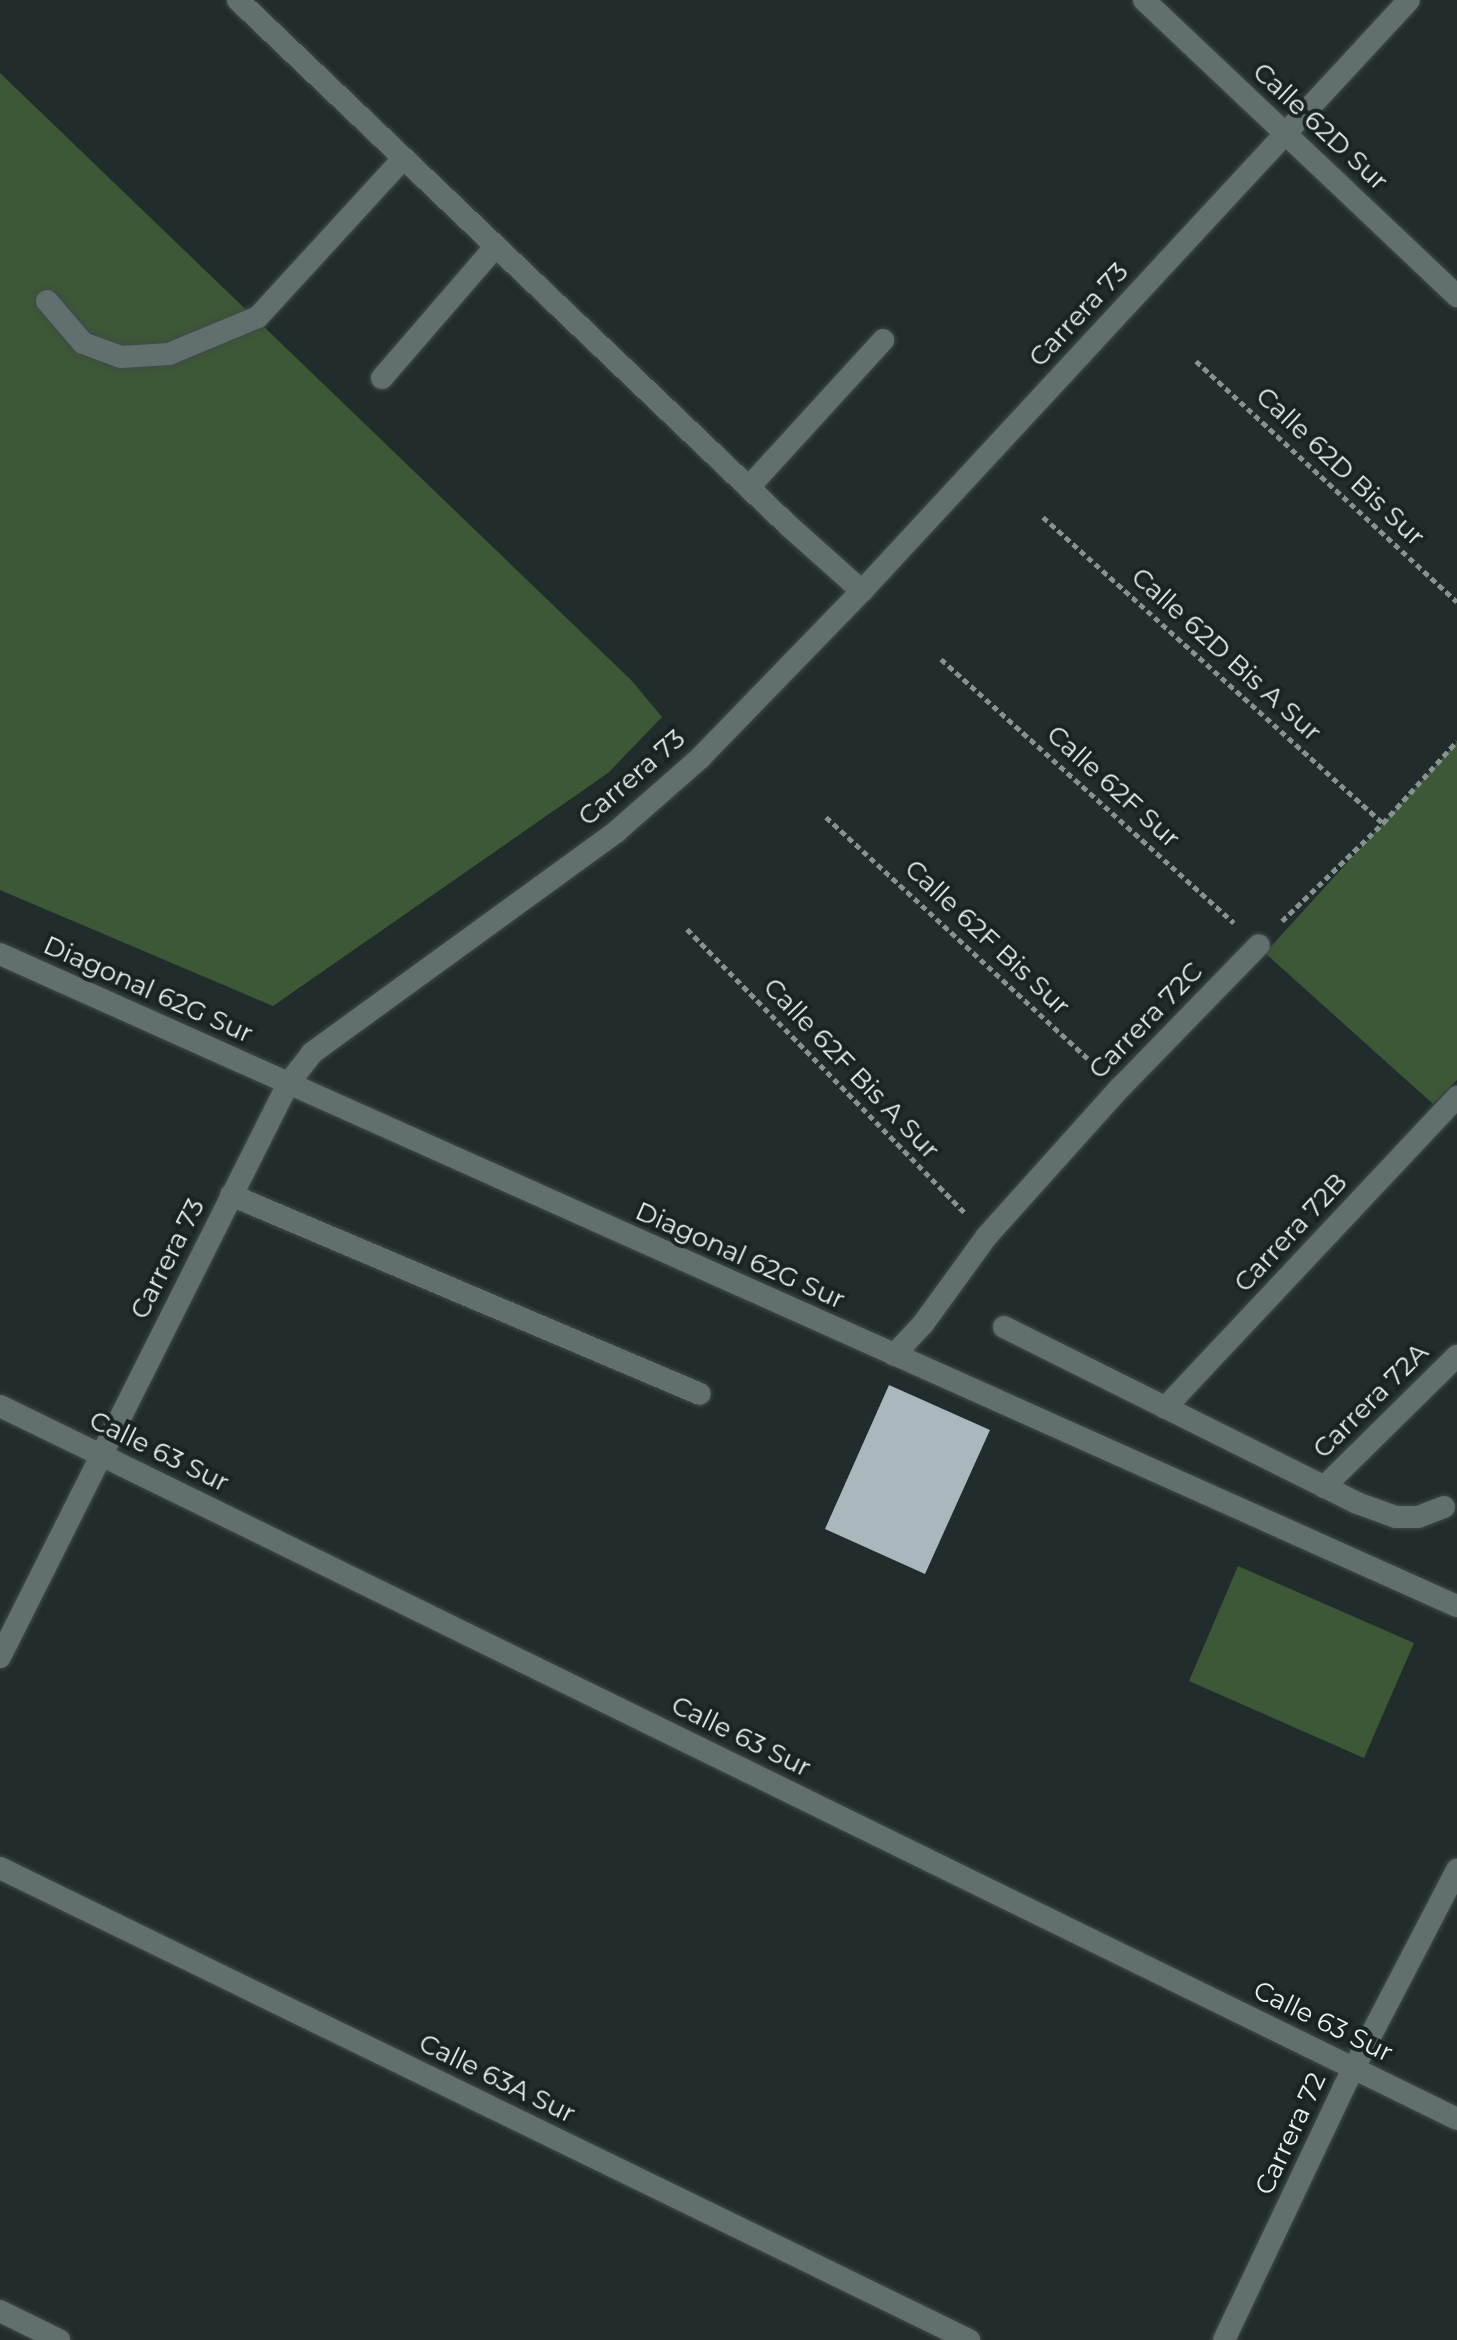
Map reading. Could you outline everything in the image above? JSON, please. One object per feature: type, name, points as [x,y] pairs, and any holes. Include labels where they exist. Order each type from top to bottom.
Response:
[{"type":"street","points":[[238,0],[495,247],[862,591]]},
{"type":"street","name":"Calle 62D Sur","points":[[1144,0],[1457,296]]},
{"type":"street","name":"Carrera 73","points":[[0,1657],[99,1454],[288,1084],[312,1053],[617,831],[660,794],[862,591],[1409,0]]},
{"type":"street","points":[[47,301],[83,343],[121,357],[169,354],[258,317],[403,159]]},
{"type":"street","points":[[382,378],[495,247]]},
{"type":"street","points":[[749,487],[883,340]]},
{"type":"street","name":"Carrera 72C","points":[[894,1355],[923,1324],[987,1236],[1120,1088],[1259,945]]},
{"type":"street","name":"Diagonal 62G Sur","points":[[0,954],[1457,1606]]},
{"type":"street","name":"Carrera 72B","points":[[1165,1408],[1457,1097]]},
{"type":"street","points":[[231,1195],[700,1394]]},
{"type":"street","points":[[1004,1327],[1324,1487],[1396,1517],[1418,1517],[1444,1507]]},
{"type":"street","name":"Carrera 72A","points":[[1324,1487],[1457,1356]]},
{"type":"street","name":"Calle 63 Sur","points":[[0,1406],[1457,2119]]},
{"type":"street","name":"Calle 63A Sur","points":[[0,1868],[969,2340]]},
{"type":"street","name":"Carrera 72","points":[[1224,2340],[1354,2068],[1457,1870]]},
{"type":"street","points":[[0,2311],[59,2340]]},
{"type":"path","name":"Calle 62D Bis Sur","points":[[1196,361],[1457,602]]},
{"type":"path","name":"Calle 62D Bis A Sur","points":[[1043,517],[1383,823]]},
{"type":"path","name":"Calle 62F Sur","points":[[941,659],[1259,945]]},
{"type":"path","points":[[1259,945],[1383,823],[1457,741]]},
{"type":"path","name":"Calle 62F Bis Sur","points":[[826,817],[1120,1088]]},
{"type":"path","name":"Calle 62F Bis A Sur","points":[[687,929],[987,1236]]},
{"type":"green space","points":[[0,73],[631,680],[662,717],[608,773],[273,1006],[0,890]]},
{"type":"green space","points":[[1457,742],[1457,1080],[1433,1104],[1265,953]]},
{"type":"green space","points":[[1238,1566],[1414,1643],[1364,1758],[1189,1681]]},
{"type":"building","points":[[889,1385],[990,1430],[925,1574],[825,1529]]}]
